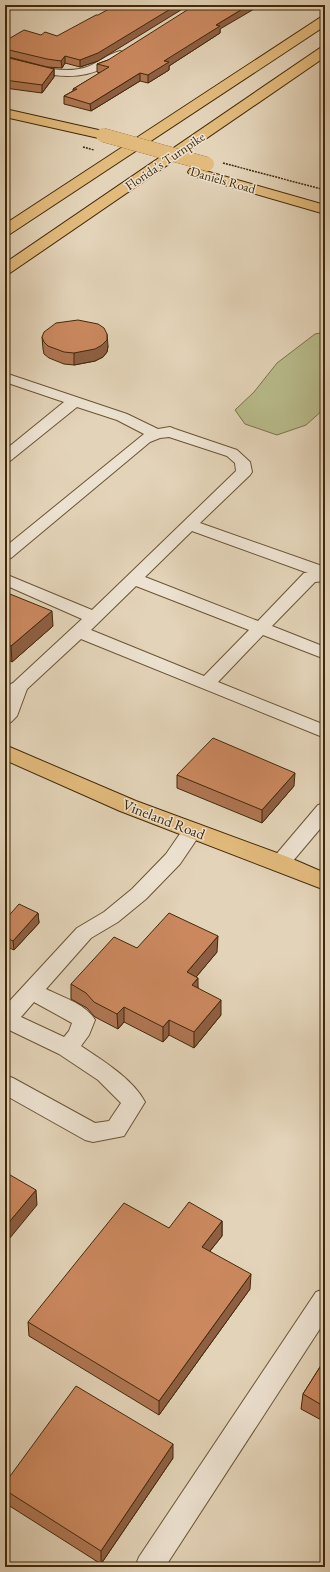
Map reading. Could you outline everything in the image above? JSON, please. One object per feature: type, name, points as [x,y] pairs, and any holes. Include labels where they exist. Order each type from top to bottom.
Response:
[{"type":"main road","name":"Florida's Turnpike","points":[[5,231],[325,20]]},
{"type":"main road","name":"Florida's Turnpike","points":[[5,270],[325,51]]},
{"type":"main road","name":"Daniels Road","points":[[5,112],[97,139]]},
{"type":"main road","name":"Daniels Road","points":[[5,117],[325,196]]},
{"type":"main road","name":"Daniels Road","points":[[207,166],[325,210]]},
{"type":"main road","name":"Vineland Road","points":[[5,752],[128,806],[280,863],[325,882]]},
{"type":"street","points":[[5,60],[56,72],[74,73],[88,70],[103,64],[128,49]]},
{"type":"street","points":[[5,377],[122,417],[156,434]]},
{"type":"street","points":[[5,458],[76,401]]},
{"type":"street","points":[[5,555],[145,439],[156,434],[170,432],[232,453],[242,462],[244,472],[95,618],[10,688],[11,712],[5,718]]},
{"type":"street","points":[[190,525],[325,574]]},
{"type":"street","points":[[206,684],[310,578],[325,574]]},
{"type":"street","points":[[5,579],[95,618]]},
{"type":"street","points":[[134,579],[325,653]]},
{"type":"street","points":[[79,632],[325,732]]},
{"type":"street","points":[[280,863],[325,810]]},
{"type":"street","points":[[5,1084],[93,1133],[116,1130],[134,1102],[106,1074],[73,1042],[5,1019],[84,933],[111,917],[139,894],[173,858],[193,830]]},
{"type":"street","points":[[31,990],[75,1013],[84,1020],[73,1042]]},
{"type":"street","points":[[149,1567],[325,1300]]},
{"type":"path","points":[[207,166],[325,190]]},
{"type":"green space","points":[[325,332],[325,408],[306,425],[277,435],[245,424],[235,410],[254,392],[277,363],[315,334]]},
{"type":"building","points":[[116,5],[177,5],[98,53],[80,60],[65,56],[61,61],[47,59],[5,49],[5,41],[24,30],[41,35],[45,32],[57,36]]},
{"type":"building","points":[[195,5],[249,5],[216,25],[220,26],[164,61],[169,62],[148,75],[140,73],[90,104],[64,96],[109,67],[97,64],[108,60]]},
{"type":"building","points":[[5,57],[54,69],[42,85],[5,80]]},
{"type":"building","points":[[78,320],[98,324],[104,328],[107,334],[107,340],[95,349],[74,353],[64,352],[48,346],[44,342],[42,337],[44,332],[56,323]]},
{"type":"building","points":[[5,592],[52,611],[11,646],[5,644]]},
{"type":"building","points":[[213,738],[295,773],[262,810],[177,775]]},
{"type":"building","points":[[19,904],[38,913],[13,941],[5,937],[5,920]]},
{"type":"building","points":[[169,913],[218,936],[187,972],[198,978],[192,985],[221,1000],[194,1032],[169,1020],[163,1027],[124,1007],[117,1014],[94,1002],[86,993],[71,984],[114,937],[137,948]]},
{"type":"building","points":[[5,1172],[36,1190],[5,1227]]},
{"type":"building","points":[[189,1202],[222,1221],[202,1247],[251,1274],[159,1401],[28,1322],[124,1203],[169,1228]]},
{"type":"building","points":[[325,1359],[325,1407],[303,1394]]},
{"type":"building","points":[[76,1386],[173,1444],[101,1551],[5,1490],[5,1483]]}]
